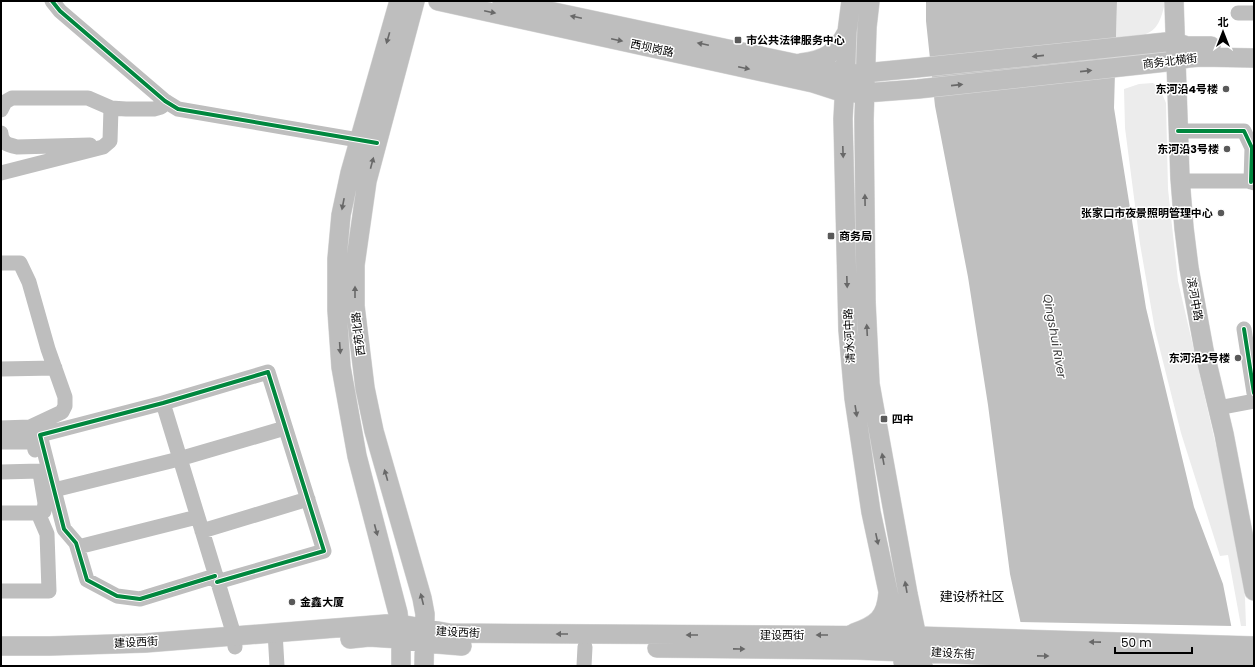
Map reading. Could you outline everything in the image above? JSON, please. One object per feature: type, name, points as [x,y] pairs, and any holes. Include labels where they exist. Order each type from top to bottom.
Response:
[{"type":"main road","name":"西苑北路","points":[[399,1],[368,142],[367,181],[355,265],[355,306],[365,388],[372,424],[422,598],[425,614],[424,666]]},
{"type":"main road","name":"西苑北路","points":[[401,666],[401,632],[357,456],[341,367],[337,310],[336,259],[341,215],[350,173],[368,142],[415,1]]},
{"type":"main road","name":"西坝岗路","points":[[438,1],[813,83],[855,83]]},
{"type":"main road","name":"西坝岗路","points":[[502,1],[794,64],[855,83]]},
{"type":"main road","name":"清水河中路","points":[[850,1],[847,32],[855,83],[864,119],[866,302],[870,384],[911,608],[922,655]]},
{"type":"main road","name":"清水河中路","points":[[870,1],[867,32],[855,83],[842,119],[848,330],[854,398],[871,512],[888,590],[899,655]]},
{"type":"main road","name":"滨河中路","points":[[1174,1],[1181,52],[1185,181],[1191,197],[1203,284],[1223,406],[1254,529]]},
{"type":"main road","name":"滨河中路","points":[[1181,52],[1186,1]]},
{"type":"main road","points":[[794,64],[829,56],[841,43],[847,32]]},
{"type":"main road","points":[[867,32],[875,53],[882,61],[892,66],[915,68]]},
{"type":"main road","name":"商务北横街","points":[[915,68],[1133,46],[1181,52],[1254,58]]},
{"type":"main road","name":"商务北横街","points":[[888,92],[1135,66],[1181,52],[1254,46]]},
{"type":"main road","points":[[855,83],[915,68]]},
{"type":"main road","points":[[813,83],[828,92],[838,102],[841,108],[842,119]]},
{"type":"main road","points":[[855,83],[888,92]]},
{"type":"main road","points":[[864,119],[868,107],[872,102],[888,92]]},
{"type":"main road","name":"滨河中路","points":[[1223,406],[1224,434],[1254,592]]},
{"type":"main road","points":[[888,590],[887,607],[881,617],[874,625],[865,629],[852,643],[884,658],[899,655]]},
{"type":"main road","points":[[911,608],[920,621],[928,628],[939,633],[956,646],[930,663],[922,655]]},
{"type":"main road","name":"建设西街","points":[[1,646],[234,641],[276,638],[386,624],[401,632],[425,636],[447,646],[585,647],[852,643]]},
{"type":"main road","name":"建设西街","points":[[425,636],[449,633],[852,643],[899,655],[922,655]]},
{"type":"main road","name":"建设西街","points":[[1,657],[186,651],[234,641]]},
{"type":"main road","name":"建设东街","points":[[922,655],[956,646],[1250,653]]},
{"type":"street","points":[[52,1],[60,11],[167,102],[178,109],[368,142]]},
{"type":"street","points":[[1238,13],[1254,13]]},
{"type":"street","points":[[2,103],[12,98],[88,98],[110,108],[154,109],[161,107],[167,102]]},
{"type":"street","points":[[1,173],[103,147],[110,141],[110,108]]},
{"type":"street","points":[[1184,131],[1244,131],[1253,148],[1253,184]]},
{"type":"street","points":[[1,133],[1,138],[4,142],[17,147],[106,144]]},
{"type":"street","points":[[1185,181],[1253,184]]},
{"type":"street","points":[[1236,188],[1253,184]]},
{"type":"street","points":[[1,263],[20,263],[29,282],[65,397],[65,406],[62,412],[32,434],[1,442]]},
{"type":"street","points":[[1244,329],[1254,393]]},
{"type":"street","points":[[1,370],[55,368]]},
{"type":"street","points":[[268,372],[285,428],[324,551],[140,599],[117,596],[87,580],[75,540],[64,529],[40,435],[162,403],[268,372]]},
{"type":"street","points":[[1223,406],[1254,401]]},
{"type":"street","points":[[162,403],[234,641]]},
{"type":"street","points":[[1,428],[32,434]]},
{"type":"street","points":[[54,490],[180,459],[285,428]]},
{"type":"street","points":[[1,513],[38,513],[44,511],[45,503],[32,434]]},
{"type":"street","points":[[1,472],[40,471]]},
{"type":"street","points":[[78,547],[199,524],[308,499]]},
{"type":"street","points":[[1,591],[49,591],[47,534],[38,513]]},
{"type":"street","points":[[276,638],[278,666]]},
{"type":"street","points":[[584,666],[585,647]]},
{"type":"shaded area","points":[[1117,1],[1165,2],[1159,22],[1150,32],[1144,35],[1116,38]]},
{"type":"shaded area","points":[[1153,83],[1160,89],[1166,103],[1168,189],[1178,281],[1240,550],[1245,598],[1246,626],[1241,626],[1228,555],[1220,556],[1181,433],[1155,330],[1140,244],[1125,128],[1124,89],[1139,84]]},
{"type":"water","name":"Qingshui River","points":[[926,1],[1117,1],[1114,108],[1146,308],[1194,507],[1223,584],[1234,640],[1030,666],[1010,574],[988,405],[968,277],[935,106],[926,21]]},
{"type":"pier","points":[[1019,622],[1233,626],[1236,640],[1237,666],[1028,666]]},
{"type":"cycle path","points":[[52,1],[60,11],[165,101],[178,109],[377,143]]},
{"type":"cycle path","points":[[1178,131],[1244,131],[1252,148],[1251,182]]},
{"type":"cycle path","points":[[1244,329],[1254,393]]},
{"type":"cycle path","points":[[215,576],[140,599],[117,596],[87,580],[76,543],[64,529],[40,435],[163,403],[268,372],[324,551],[217,582]]},
{"type":"place","name":"市公共法律服务中心","points":[[738,40]]},
{"type":"place","name":"东河沿4号楼","points":[[1226,89]]},
{"type":"place","name":"东河沿3号楼","points":[[1227,149]]},
{"type":"place","name":"张家口市夜景照明管理中心","points":[[1221,213]]},
{"type":"place","name":"商务局","points":[[831,236]]},
{"type":"place","name":"东河沿2号楼","points":[[1238,358]]},
{"type":"place","name":"四中","points":[[884,419]]},
{"type":"place","name":"金鑫大厦","points":[[292,602]]},
{"type":"district","name":"建设桥社区","points":[[972,596]]}]
